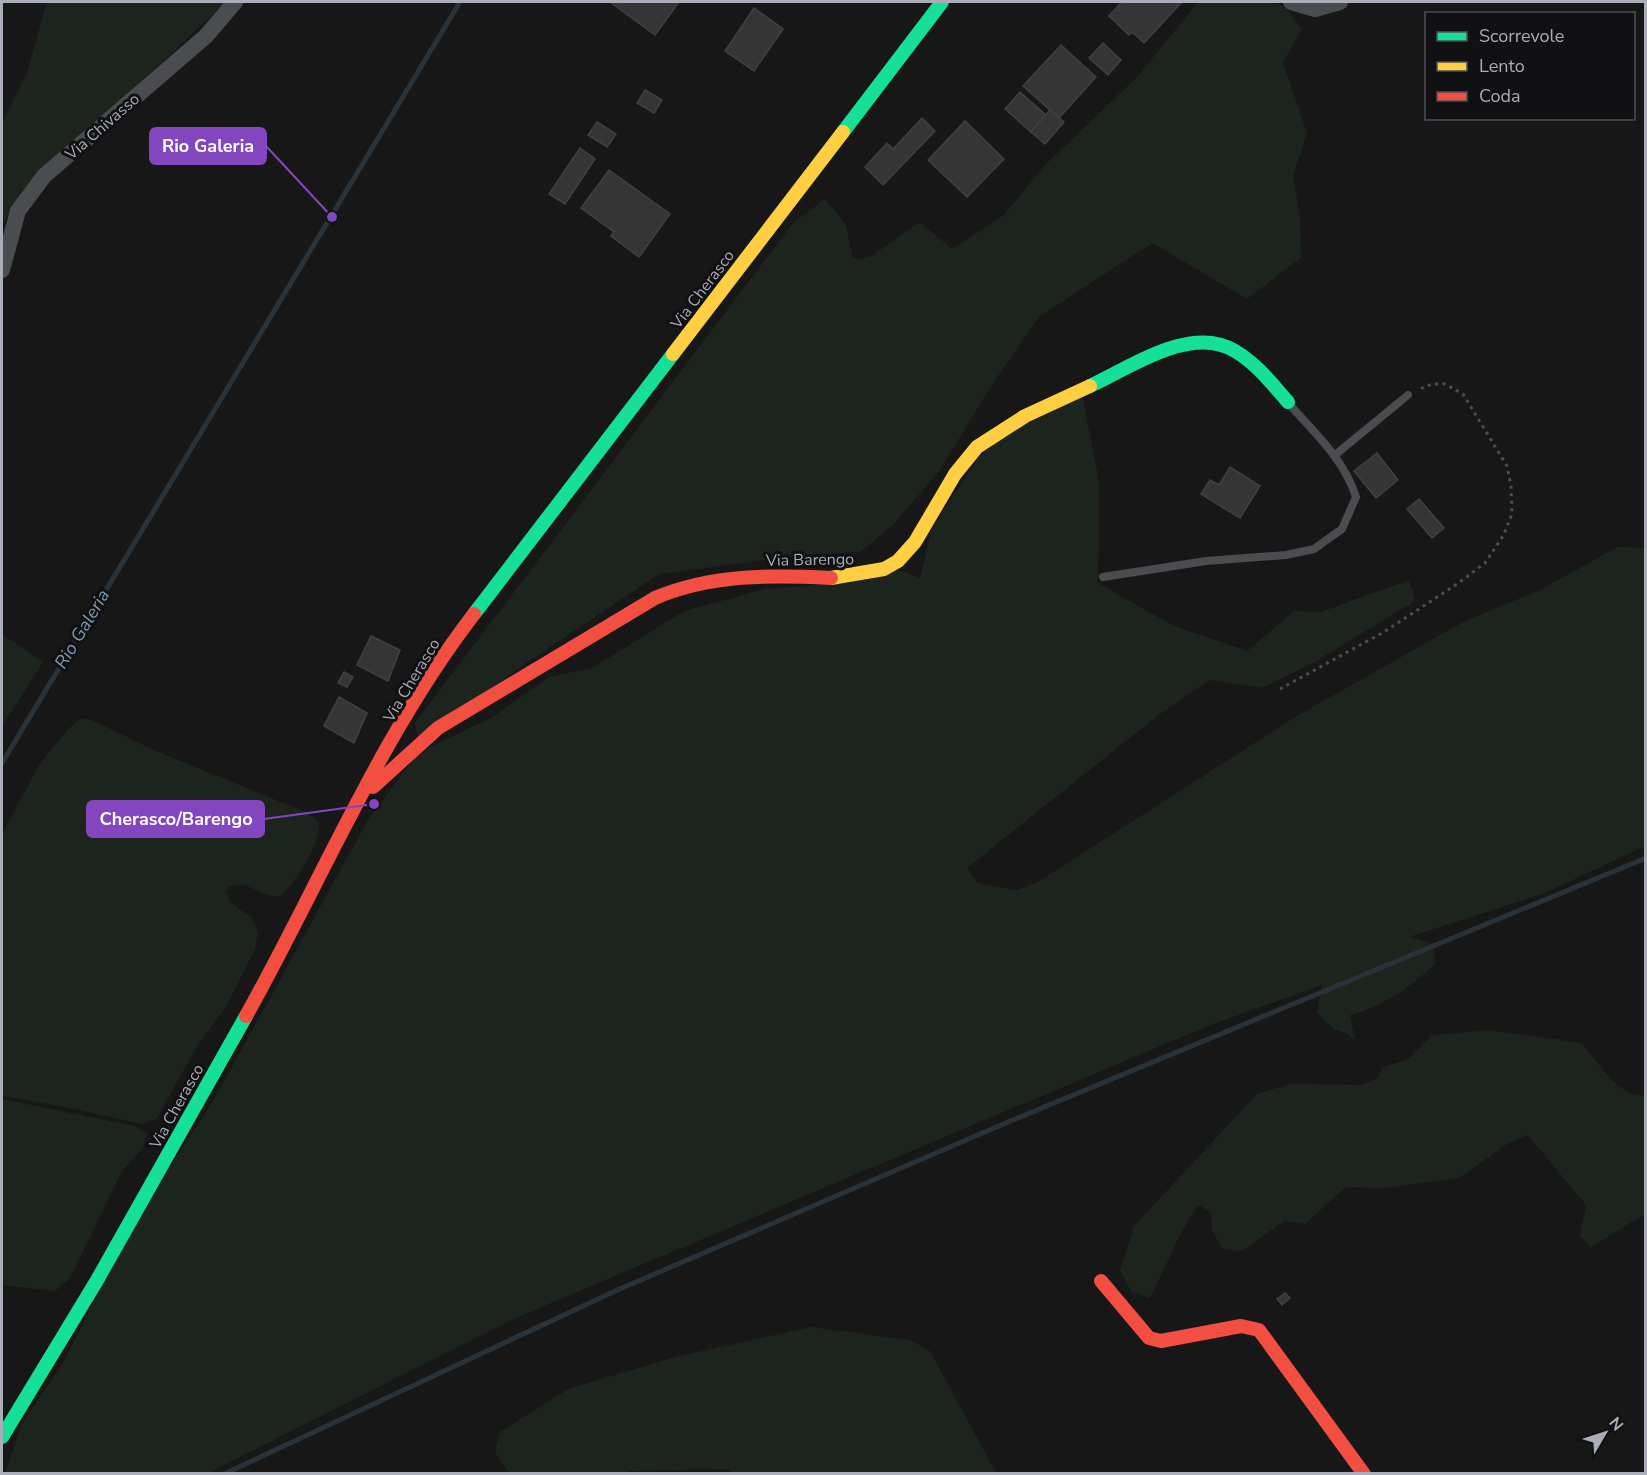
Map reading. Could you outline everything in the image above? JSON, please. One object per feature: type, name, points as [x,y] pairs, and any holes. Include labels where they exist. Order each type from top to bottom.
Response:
[{"type":"street","name":"Via Chivasso","points":[[2,270],[18,211],[40,181],[206,36],[235,2]]},
{"type":"street","name":"Via Cherasco","points":[[2,1437],[108,1261],[273,967],[360,798],[454,640],[942,2]]},
{"type":"street","points":[[1291,2],[1315,9],[1340,2]]},
{"type":"street","name":"Via Barengo","points":[[360,798],[438,729],[655,598],[681,587],[724,579],[778,575],[836,578],[885,568],[906,553],[966,459],[993,435],[1025,416],[1170,348],[1196,340],[1226,346],[1259,369],[1288,402]]},
{"type":"street","points":[[1101,1281],[1149,1338],[1161,1341],[1241,1326],[1259,1330],[1364,1473]]},
{"type":"lane","points":[[1335,455],[1408,395]]},
{"type":"lane","points":[[1103,577],[1206,561],[1286,555],[1314,549],[1342,530],[1356,497],[1351,480],[1335,455],[1288,402]]},
{"type":"path","points":[[1280,689],[1384,632],[1460,582],[1485,563],[1503,536],[1512,514],[1511,486],[1507,466],[1463,394],[1445,384],[1423,387],[1408,395]]},
{"type":"shaded area","points":[[47,2],[225,2],[115,108],[25,189],[2,225],[2,123],[27,73]]},
{"type":"shaded area","points":[[1198,2],[1275,2],[1285,7],[1302,29],[1283,62],[1307,133],[1293,175],[1300,218],[1301,258],[1247,299],[1152,243],[1039,317],[993,383],[940,470],[892,526],[860,552],[796,556],[659,574],[513,672],[419,743],[415,723],[793,223],[825,199],[846,225],[853,259],[870,257],[920,222],[952,249],[1004,215],[1044,166],[1138,76]]},
{"type":"shaded area","points":[[1082,395],[1099,481],[1098,583],[1174,626],[1247,651],[1294,611],[1321,612],[1409,580],[1415,601],[1315,662],[1262,688],[1209,680],[1156,717],[967,868],[978,883],[1016,890],[1038,882],[1295,717],[1463,622],[1540,590],[1617,547],[1645,548],[1645,846],[1545,893],[1409,937],[1433,943],[1435,964],[1396,995],[1374,1007],[1350,1015],[1355,1040],[1346,1033],[1334,1029],[1317,1013],[1322,985],[1208,1026],[520,1316],[208,1473],[5,1474],[22,1423],[62,1365],[133,1225],[216,1096],[368,820],[418,753],[491,718],[549,677],[592,668],[684,611],[765,589],[851,583],[894,568],[920,578],[932,528],[979,457],[1018,425]]},
{"type":"shaded area","points":[[2,634],[43,662],[2,726]]},
{"type":"shaded area","points":[[80,719],[92,720],[156,751],[308,813],[318,821],[316,839],[307,861],[280,896],[273,896],[244,885],[230,886],[226,892],[230,902],[252,918],[258,933],[255,949],[228,1003],[197,1047],[156,1119],[142,1124],[2,1096],[2,834],[39,765],[67,730]]},
{"type":"shaded area","points":[[1488,1030],[1582,1043],[1617,1085],[1626,1091],[1645,1095],[1645,1214],[1591,1247],[1580,1236],[1586,1205],[1528,1135],[1510,1142],[1459,1178],[1384,1188],[1346,1187],[1305,1224],[1284,1221],[1242,1251],[1222,1249],[1212,1229],[1211,1212],[1198,1205],[1182,1231],[1150,1298],[1131,1291],[1120,1271],[1134,1226],[1257,1094],[1290,1084],[1363,1085],[1378,1078],[1383,1067],[1407,1060],[1432,1035]]},
{"type":"shaded area","points":[[2,1099],[135,1126],[147,1134],[142,1149],[122,1171],[70,1278],[55,1291],[2,1285]]},
{"type":"shaded area","points":[[811,1327],[910,1340],[930,1351],[996,1473],[732,1474],[730,1469],[629,1471],[626,1474],[510,1474],[495,1452],[500,1432],[568,1389],[675,1357]]},
{"type":"building","points":[[610,2],[679,2],[655,35]]},
{"type":"building","points":[[1122,2],[1182,2],[1144,43],[1132,32],[1129,35],[1109,16]]},
{"type":"building","points":[[754,8],[783,29],[754,71],[725,51]]},
{"type":"building","points":[[1103,43],[1121,60],[1108,75],[1089,58]]},
{"type":"building","points":[[1061,45],[1096,77],[1059,118],[1023,86]]},
{"type":"building","points":[[645,90],[662,100],[654,113],[637,103]]},
{"type":"building","points":[[1020,92],[1046,115],[1031,132],[1005,109]]},
{"type":"building","points":[[1050,110],[1064,122],[1045,144],[1031,132]]},
{"type":"building","points":[[922,118],[935,131],[883,185],[865,167],[887,143],[893,149]]},
{"type":"building","points":[[965,121],[1004,159],[967,197],[928,160]]},
{"type":"building","points":[[597,122],[616,134],[607,147],[588,135]]},
{"type":"building","points":[[580,148],[595,159],[565,204],[549,194]]},
{"type":"building","points":[[609,170],[670,214],[639,257],[611,236],[614,232],[581,208]]},
{"type":"building","points":[[1377,453],[1398,480],[1376,498],[1354,471]]},
{"type":"building","points":[[1230,467],[1260,486],[1240,518],[1201,494],[1210,480],[1219,485]]},
{"type":"building","points":[[1419,499],[1444,528],[1432,538],[1407,509]]},
{"type":"building","points":[[371,636],[400,650],[388,681],[357,665]]},
{"type":"building","points":[[344,672],[353,677],[347,687],[338,683]]},
{"type":"building","points":[[339,697],[367,713],[354,743],[324,726]]},
{"type":"building","points":[[1285,1293],[1290,1298],[1282,1305],[1277,1299]]},
{"type":"waterway","name":"Rio Galeria","points":[[2,763],[460,2]]},
{"type":"waterway","points":[[224,1474],[613,1292],[1008,1122],[1646,858]]},
{"type":"traffic: fast","points":[[843,132],[942,2]]},
{"type":"traffic: fast","points":[[1090,386],[1162,351],[1200,342],[1218,344],[1243,356],[1288,402]]},
{"type":"traffic: fast","points":[[474,614],[673,354]]},
{"type":"traffic: fast","points":[[2,1437],[96,1282],[246,1016]]},
{"type":"traffic: slow","points":[[673,354],[843,132]]},
{"type":"traffic: slow","points":[[831,578],[884,569],[898,561],[915,542],[955,474],[977,447],[1025,416],[1090,386]]},
{"type":"traffic: jam","points":[[373,787],[438,728],[655,598],[676,590],[719,580],[786,576],[831,578]]},
{"type":"traffic: jam","points":[[246,1016],[380,759],[440,661],[474,614]]},
{"type":"traffic: jam","points":[[1101,1281],[1149,1338],[1161,1341],[1241,1326],[1259,1330],[1364,1474]]},
{"type":"place","name":"Rio Galeria","points":[[332,217]]},
{"type":"place","name":"Cherasco/Barengo","points":[[374,804]]}]
